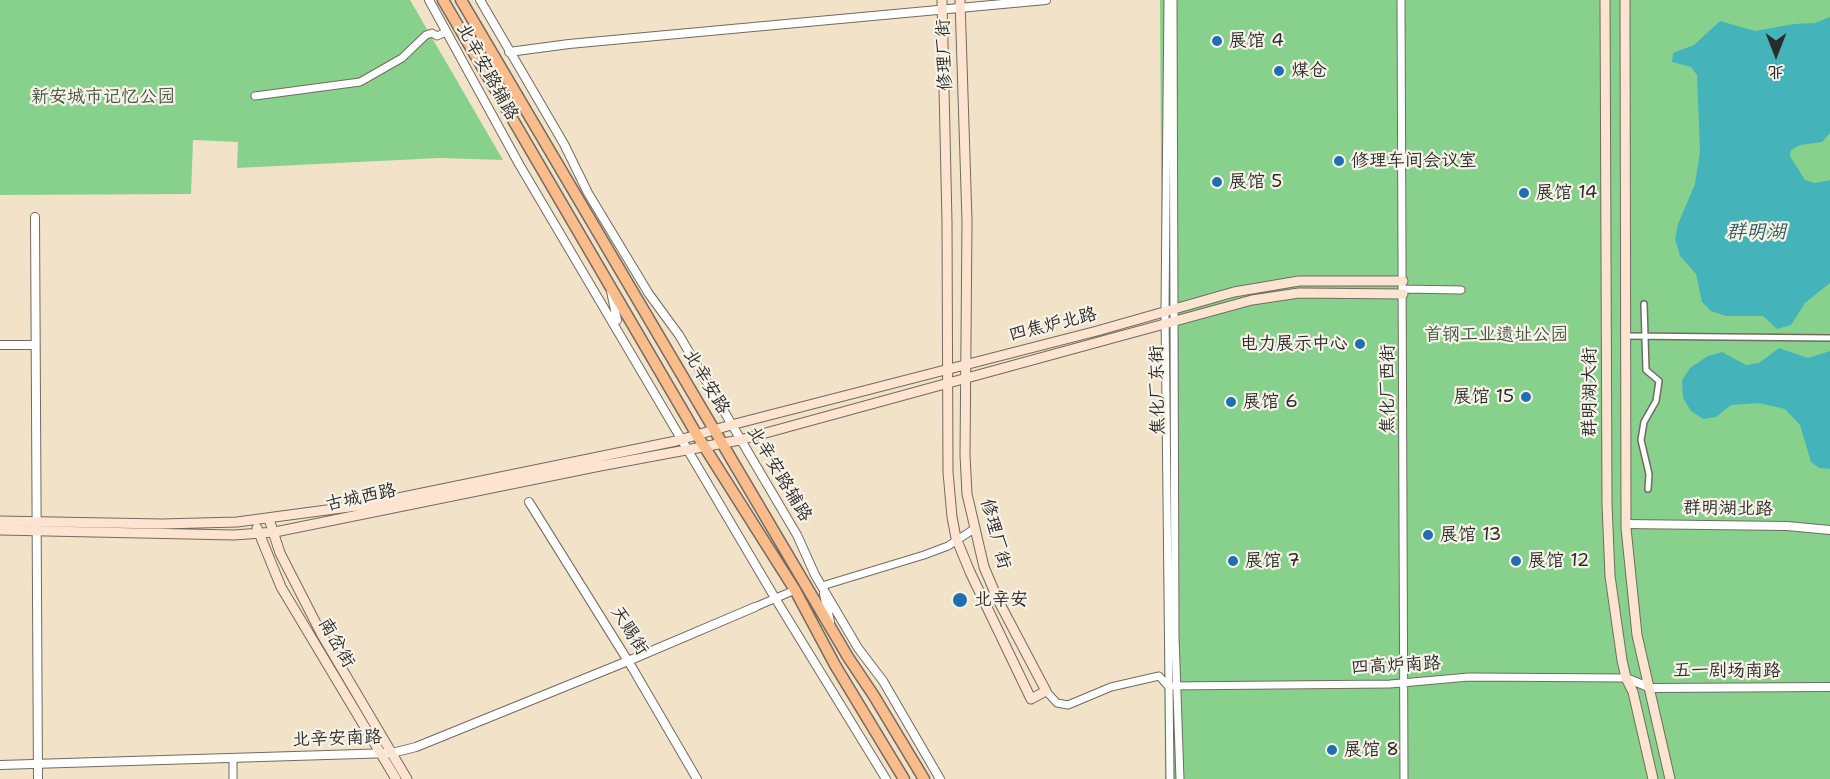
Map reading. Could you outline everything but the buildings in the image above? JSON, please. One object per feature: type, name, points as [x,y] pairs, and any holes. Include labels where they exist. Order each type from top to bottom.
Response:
[{"type":"main road","name":"北辛安路","points":[[443,0],[698,435],[795,590],[835,665],[901,778]]},
{"type":"main road","name":"北辛安路","points":[[461,0],[536,124],[605,248],[715,429],[832,632],[924,779]]},
{"type":"main road","name":"修理厂街","points":[[942,0],[947,222],[948,472],[956,538],[987,610],[1031,699],[1046,691],[998,600],[974,529],[967,494],[965,455],[967,222],[960,4]]},
{"type":"main road","name":"群明湖大街","points":[[1605,0],[1607,504],[1610,576],[1626,678],[1634,692],[1653,779]]},
{"type":"main road","name":"群明湖大街","points":[[1624,0],[1626,524],[1637,635],[1651,688],[1670,779]]},
{"type":"main road","name":"四焦炉北路","points":[[715,429],[966,365],[1234,292],[1299,280],[1403,288]]},
{"type":"main road","name":"四焦炉北路","points":[[723,444],[1252,300],[1299,293],[1403,288]]},
{"type":"main road","name":"古城西路","points":[[0,530],[36,526],[269,519],[364,505],[684,439],[715,429]]},
{"type":"main road","name":"古城西路","points":[[0,521],[36,526],[234,535],[274,532],[689,448],[723,444]]},
{"type":"main road","name":"南岔街","points":[[269,519],[280,553],[387,754],[396,779]]},
{"type":"main road","name":"南岔街","points":[[254,520],[281,587],[387,754],[407,779]]},
{"type":"main road","points":[[901,778],[917,767]]},
{"type":"street","name":"北辛安路辅路","points":[[429,0],[519,164],[684,439],[775,598],[886,779]]},
{"type":"street","name":"北辛安路辅路","points":[[480,0],[564,144],[588,193],[649,294],[674,327],[797,535],[822,586],[858,648],[883,681],[940,779]]},
{"type":"street","points":[[509,52],[580,43],[943,11],[960,4],[1046,0]]},
{"type":"street","name":"焦化厂东街","points":[[1168,0],[1170,779]]},
{"type":"street","name":"焦化厂东街","points":[[1169,310],[1173,0]]},
{"type":"street","name":"焦化厂西街","points":[[1401,0],[1404,779]]},
{"type":"street","points":[[255,96],[360,82],[402,58],[426,35],[432,33],[437,36],[446,32]]},
{"type":"street","points":[[588,193],[605,248]]},
{"type":"street","points":[[35,217],[38,779]]},
{"type":"street","points":[[575,255],[588,249]]},
{"type":"street","points":[[609,285],[618,328]]},
{"type":"street","points":[[1403,288],[1461,290]]},
{"type":"street","points":[[1644,304],[1646,370],[1659,381],[1656,401],[1644,422],[1641,440],[1650,474],[1648,489]]},
{"type":"street","name":"焦化厂东街","points":[[1169,323],[1180,779]]},
{"type":"street","points":[[1626,336],[1830,338]]},
{"type":"street","points":[[0,345],[35,345]]},
{"type":"street","name":"天赐街","points":[[529,502],[628,661],[697,779]]},
{"type":"street","name":"群明湖北路","points":[[1626,524],[1787,526],[1830,530]]},
{"type":"street","points":[[832,632],[822,586],[948,546],[956,538],[974,529]]},
{"type":"street","points":[[755,607],[795,590]]},
{"type":"street","name":"北辛安南路","points":[[0,765],[387,754],[416,747],[755,607]]},
{"type":"street","name":"四高炉南路","points":[[1046,691],[1057,702],[1068,705],[1095,692],[1159,676],[1168,686],[1405,683],[1469,677],[1626,678]]},
{"type":"street","name":"五一剧场南路","points":[[1626,678],[1651,688],[1830,687]]},
{"type":"street","points":[[233,759],[233,779]]},
{"type":"green space","name":"新安城市记忆公园","points":[[0,0],[410,0],[503,160],[440,158],[237,168],[238,142],[193,140],[191,194],[0,195]]},
{"type":"green space","name":"首钢工业遗址公园","points":[[1160,0],[1830,0],[1830,779],[1165,779]]},
{"type":"water","name":"群明湖","points":[[1830,17],[1830,133],[1822,142],[1800,145],[1791,150],[1790,156],[1805,180],[1815,183],[1830,180],[1830,283],[1805,303],[1791,325],[1777,329],[1763,316],[1726,316],[1711,311],[1702,302],[1696,274],[1680,256],[1675,239],[1678,224],[1695,184],[1700,152],[1697,75],[1691,67],[1672,62],[1673,53],[1694,45],[1720,21],[1755,31],[1815,23]]},
{"type":"water","points":[[1779,348],[1808,358],[1830,351],[1830,469],[1819,468],[1811,462],[1800,425],[1785,409],[1759,403],[1731,405],[1716,417],[1703,419],[1691,411],[1683,398],[1682,380],[1690,368],[1708,356],[1722,352],[1746,365],[1759,363]]},
{"type":"place","name":"展馆 4","points":[[1217,41]]},
{"type":"place","name":"煤仓","points":[[1279,71]]},
{"type":"place","name":"修理车间会议室","points":[[1339,161]]},
{"type":"place","name":"展馆 5","points":[[1217,182]]},
{"type":"place","name":"展馆 14","points":[[1524,193]]},
{"type":"place","name":"电力展示中心","points":[[1360,344]]},
{"type":"place","name":"展馆 15","points":[[1526,397]]},
{"type":"place","name":"展馆 6","points":[[1231,402]]},
{"type":"place","name":"展馆 13","points":[[1428,535]]},
{"type":"place","name":"展馆 7","points":[[1233,561]]},
{"type":"place","name":"展馆 12","points":[[1516,561]]},
{"type":"place","name":"北辛安","points":[[960,600]]},
{"type":"place","name":"展馆 8","points":[[1332,750]]}]
